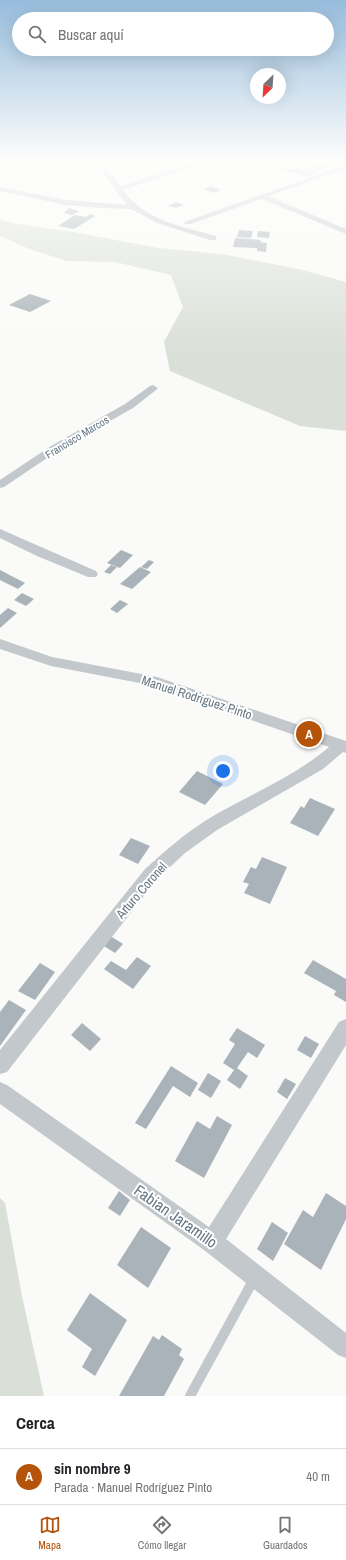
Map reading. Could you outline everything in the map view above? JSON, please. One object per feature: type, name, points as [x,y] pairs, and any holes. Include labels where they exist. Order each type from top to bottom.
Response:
[{"type":"street","points":[[171,224],[213,238]]},
{"type":"street","points":[[327,224],[346,232]]},
{"type":"street","name":"Francisco Marcos","points":[[0,485],[55,448],[129,406],[153,388]]},
{"type":"street","points":[[0,533],[41,553],[92,574]]},
{"type":"street","name":"Manuel Rodríguez Pinto","points":[[0,644],[51,661],[152,680],[343,746]]},
{"type":"street","name":"Arturo Coronel","points":[[0,1065],[151,874],[179,848],[211,826],[318,765],[343,746]]},
{"type":"street","points":[[212,1242],[346,1028]]},
{"type":"street","name":"Fabian Jaramillo","points":[[0,1092],[212,1242],[346,1347]]},
{"type":"lane","points":[[190,1396],[256,1275]]},
{"type":"shaded area","points":[[0,224],[19,224],[73,232],[158,248],[222,254],[303,270],[346,282],[346,431],[300,426],[170,371],[164,342],[183,307],[171,275],[115,262],[67,261],[32,250],[0,236]]},
{"type":"shaded area","points":[[0,1198],[5,1203],[22,1296],[44,1396],[0,1396]]},
{"type":"building","points":[[61,224],[82,224],[74,229],[58,226]]},
{"type":"building","points":[[239,230],[253,231],[251,238],[237,237]]},
{"type":"building","points":[[258,231],[270,232],[269,238],[257,237]]},
{"type":"building","points":[[235,238],[261,240],[260,242],[267,243],[266,252],[257,251],[257,248],[233,247]]},
{"type":"building","points":[[30,294],[51,301],[30,312],[9,305]]},
{"type":"building","points":[[121,550],[133,555],[120,568],[107,563]]},
{"type":"building","points":[[149,560],[154,562],[147,569],[141,567]]},
{"type":"building","points":[[111,565],[117,567],[110,574],[104,572]]},
{"type":"building","points":[[140,567],[151,572],[132,589],[120,584]]},
{"type":"building","points":[[0,570],[25,583],[18,589],[0,580]]},
{"type":"building","points":[[22,593],[34,599],[26,606],[14,600]]},
{"type":"building","points":[[120,600],[128,604],[117,613],[110,609]]},
{"type":"building","points":[[8,608],[17,613],[0,628],[0,615]]},
{"type":"building","points":[[197,771],[223,784],[205,805],[179,792]]},
{"type":"building","points":[[310,798],[335,809],[318,836],[290,823],[301,806],[304,808]]},
{"type":"building","points":[[131,838],[150,846],[138,864],[119,855]]},
{"type":"building","points":[[262,857],[287,867],[270,904],[244,893],[249,884],[243,882],[251,867],[256,869]]},
{"type":"building","points":[[107,934],[123,944],[115,953],[99,943]]},
{"type":"building","points":[[137,957],[151,966],[133,989],[104,969],[111,961],[126,970]]},
{"type":"building","points":[[313,960],[346,979],[346,1002],[334,995],[336,991],[304,973]]},
{"type":"building","points":[[40,963],[55,972],[35,1000],[18,991]]},
{"type":"building","points":[[9,1000],[26,1010],[0,1046],[0,1012]]},
{"type":"building","points":[[82,1023],[101,1039],[90,1051],[71,1035]]},
{"type":"building","points":[[237,1028],[265,1045],[257,1058],[248,1052],[237,1068],[248,1076],[240,1089],[227,1080],[234,1070],[223,1063],[235,1044],[229,1040]]},
{"type":"building","points":[[305,1036],[319,1044],[311,1058],[297,1050]]},
{"type":"building","points":[[171,1066],[198,1083],[190,1097],[173,1086],[146,1129],[135,1123]]},
{"type":"building","points":[[208,1073],[221,1081],[211,1098],[198,1090]]},
{"type":"building","points":[[285,1078],[296,1084],[287,1099],[277,1092]]},
{"type":"building","points":[[217,1116],[232,1125],[204,1178],[175,1161],[197,1121],[210,1129]]},
{"type":"building","points":[[119,1191],[130,1200],[120,1216],[108,1208]]},
{"type":"building","points":[[326,1193],[346,1206],[346,1219],[321,1270],[284,1244],[303,1210],[313,1217]]},
{"type":"building","points":[[272,1222],[288,1233],[273,1261],[257,1249]]},
{"type":"building","points":[[141,1227],[171,1248],[148,1288],[117,1265]]},
{"type":"building","points":[[90,1293],[127,1320],[95,1376],[82,1367],[92,1349],[67,1330]]},
{"type":"building","points":[[162,1335],[182,1349],[179,1355],[184,1359],[164,1396],[119,1396],[153,1336],[159,1340]]},
{"type":"place","name":"sin nombre 9","points":[[309,734]]}]
